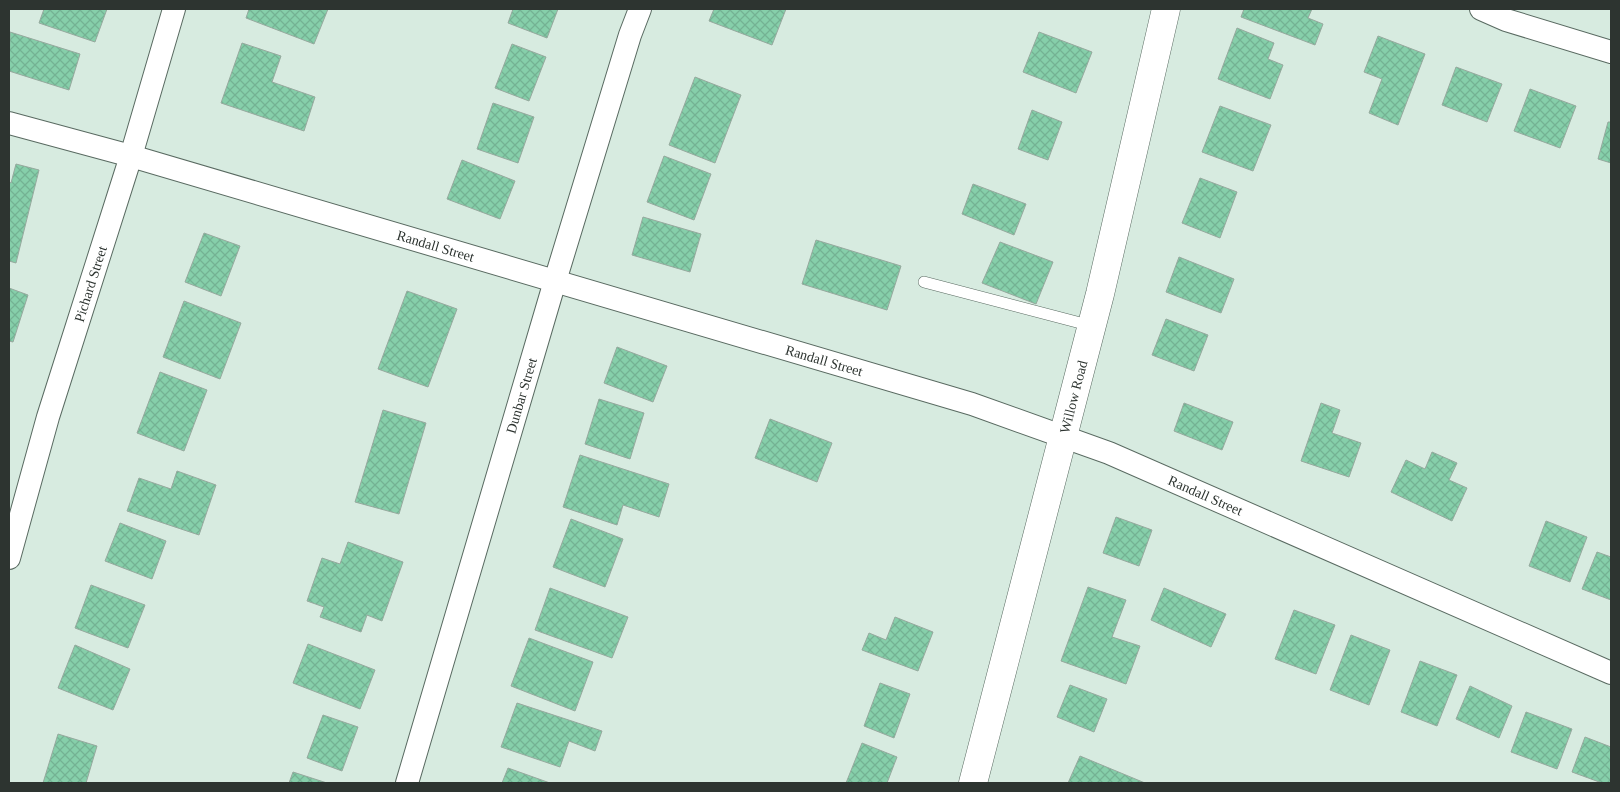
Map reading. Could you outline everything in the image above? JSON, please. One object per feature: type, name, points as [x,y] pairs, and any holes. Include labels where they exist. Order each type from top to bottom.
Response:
[{"type":"street","name":"Pichard Street","points":[[9,558],[48,417],[131,156],[174,9]]},
{"type":"street","name":"Dunbar Street","points":[[407,783],[555,280],[630,35],[640,9]]},
{"type":"street","name":"Willow Road","points":[[973,783],[1092,326],[1166,9]]},
{"type":"street","points":[[1481,9],[1506,20],[1611,52]]},
{"type":"street","name":"Randall Street","points":[[9,123],[131,156],[972,404],[1108,453],[1611,673]]},
{"type":"lane","points":[[924,282],[1092,326]]},
{"type":"building","points":[[44,9],[107,9],[95,42],[39,23]]},
{"type":"building","points":[[249,9],[328,9],[314,44],[246,18]]},
{"type":"building","points":[[513,9],[558,9],[547,38],[508,23]]},
{"type":"building","points":[[714,9],[786,9],[772,45],[709,21]]},
{"type":"building","points":[[1244,9],[1312,9],[1308,18],[1323,24],[1315,45],[1241,17]]},
{"type":"building","points":[[1237,28],[1274,43],[1268,59],[1283,65],[1270,99],[1218,79]]},
{"type":"building","points":[[10,32],[80,54],[69,90],[9,71]]},
{"type":"building","points":[[1039,32],[1092,52],[1076,93],[1023,72]]},
{"type":"building","points":[[1378,36],[1425,54],[1398,125],[1369,113],[1382,79],[1364,72]]},
{"type":"building","points":[[242,43],[281,56],[272,82],[315,97],[304,131],[221,103]]},
{"type":"building","points":[[512,44],[546,57],[529,101],[495,88]]},
{"type":"building","points":[[1456,67],[1502,84],[1487,122],[1442,105]]},
{"type":"building","points":[[695,77],[741,95],[715,163],[669,145]]},
{"type":"building","points":[[1530,89],[1576,106],[1560,148],[1514,131]]},
{"type":"building","points":[[493,103],[534,117],[518,163],[477,149]]},
{"type":"building","points":[[1220,106],[1271,125],[1253,171],[1202,152]]},
{"type":"building","points":[[1032,110],[1062,122],[1048,160],[1018,149]]},
{"type":"building","points":[[1608,122],[1611,122],[1611,163],[1598,159]]},
{"type":"building","points":[[664,156],[711,174],[694,220],[647,202]]},
{"type":"building","points":[[462,160],[515,181],[500,219],[447,199]]},
{"type":"building","points":[[16,164],[39,170],[16,263],[9,261],[9,182],[11,183]]},
{"type":"building","points":[[1200,178],[1237,192],[1220,238],[1182,223]]},
{"type":"building","points":[[973,184],[1026,204],[1014,235],[962,214]]},
{"type":"building","points":[[643,217],[701,234],[690,272],[632,255]]},
{"type":"building","points":[[204,233],[240,246],[221,296],[185,282]]},
{"type":"building","points":[[816,240],[901,266],[887,310],[802,284]]},
{"type":"building","points":[[1000,242],[1053,262],[1036,304],[982,283]]},
{"type":"building","points":[[1179,257],[1234,279],[1221,313],[1166,292]]},
{"type":"building","points":[[9,288],[28,295],[13,342],[9,341]]},
{"type":"building","points":[[407,291],[457,309],[428,387],[378,369]]},
{"type":"building","points":[[184,301],[241,323],[220,379],[163,357]]},
{"type":"building","points":[[1166,319],[1208,335],[1194,371],[1152,355]]},
{"type":"building","points":[[617,347],[667,366],[653,402],[604,383]]},
{"type":"building","points":[[160,372],[207,390],[184,451],[137,433]]},
{"type":"building","points":[[599,399],[644,413],[630,459],[585,444]]},
{"type":"building","points":[[1184,403],[1233,422],[1222,450],[1174,431]]},
{"type":"building","points":[[1321,403],[1340,410],[1332,433],[1361,443],[1349,477],[1301,461]]},
{"type":"building","points":[[383,410],[426,423],[399,514],[355,502]]},
{"type":"building","points":[[770,419],[832,443],[817,482],[755,458]]},
{"type":"building","points":[[1432,452],[1457,463],[1449,480],[1467,488],[1452,521],[1391,492],[1406,460],[1425,469]]},
{"type":"building","points":[[580,455],[669,484],[659,517],[623,505],[617,525],[563,507]]},
{"type":"building","points":[[177,471],[216,485],[199,535],[127,511],[139,478],[171,489]]},
{"type":"building","points":[[1116,517],[1152,530],[1139,566],[1103,553]]},
{"type":"building","points":[[571,519],[623,539],[605,587],[553,567]]},
{"type":"building","points":[[1546,521],[1587,537],[1570,582],[1529,566]]},
{"type":"building","points":[[120,523],[166,541],[152,579],[105,561]]},
{"type":"building","points":[[348,542],[403,562],[382,621],[367,615],[361,632],[320,617],[324,607],[307,601],[322,558],[340,564]]},
{"type":"building","points":[[1597,552],[1611,557],[1611,600],[1582,589]]},
{"type":"building","points":[[91,585],[145,605],[128,648],[75,628]]},
{"type":"building","points":[[1088,587],[1126,600],[1112,637],[1140,646],[1126,684],[1061,661]]},
{"type":"building","points":[[550,588],[628,617],[612,658],[535,630]]},
{"type":"building","points":[[1164,588],[1226,614],[1211,647],[1151,620]]},
{"type":"building","points":[[1294,610],[1335,625],[1316,674],[1275,659]]},
{"type":"building","points":[[895,617],[933,632],[918,671],[862,650],[869,633],[886,640]]},
{"type":"building","points":[[1351,635],[1390,650],[1369,705],[1330,690]]},
{"type":"building","points":[[529,638],[593,662],[575,711],[511,686]]},
{"type":"building","points":[[308,644],[375,670],[360,709],[293,683]]},
{"type":"building","points":[[75,645],[130,669],[113,710],[58,688]]},
{"type":"building","points":[[1420,661],[1457,675],[1437,726],[1401,712]]},
{"type":"building","points":[[880,683],[910,694],[894,738],[864,726]]},
{"type":"building","points":[[1070,685],[1107,699],[1094,732],[1057,717]]},
{"type":"building","points":[[1470,686],[1512,706],[1499,738],[1456,719]]},
{"type":"building","points":[[517,703],[602,731],[595,751],[569,741],[560,767],[501,747]]},
{"type":"building","points":[[1526,712],[1572,729],[1557,769],[1511,752]]},
{"type":"building","points":[[323,715],[358,727],[342,771],[307,758]]},
{"type":"building","points":[[58,734],[97,746],[86,783],[43,783]]},
{"type":"building","points":[[1585,737],[1611,747],[1611,783],[1602,783],[1572,772]]},
{"type":"building","points":[[862,743],[897,757],[887,783],[846,783]]},
{"type":"building","points":[[1080,756],[1145,783],[1068,783]]},
{"type":"building","points":[[508,768],[550,783],[502,783]]},
{"type":"building","points":[[293,772],[327,783],[289,783]]}]
